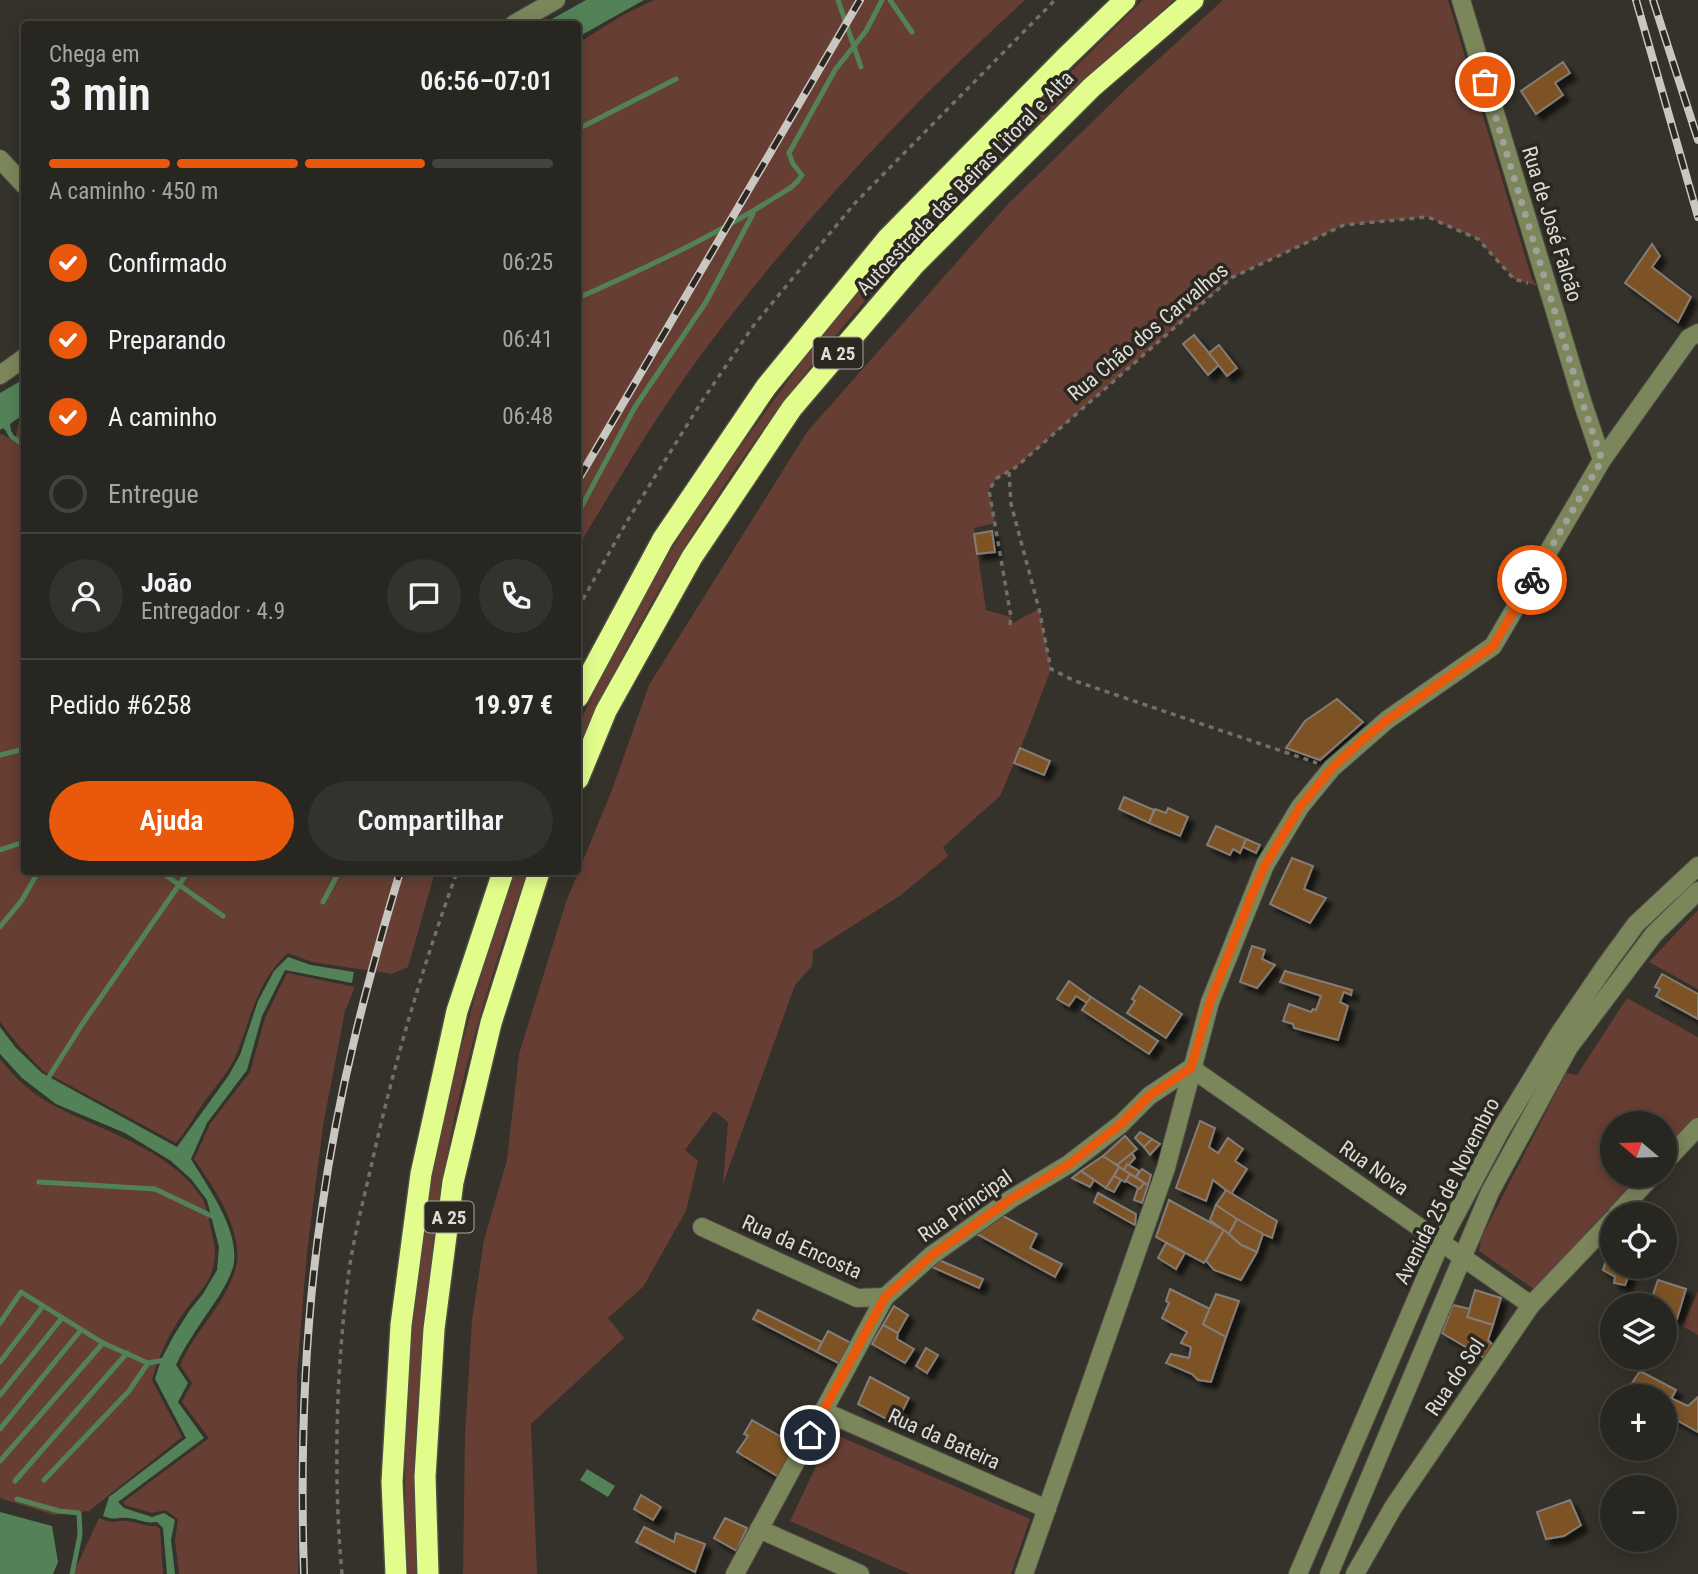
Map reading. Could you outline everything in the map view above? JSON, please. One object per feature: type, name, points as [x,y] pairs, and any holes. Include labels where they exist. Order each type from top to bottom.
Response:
[{"type":"highway","name":"Autoestrada das Beiras Litoral e Alta","points":[[581,691],[663,539],[766,387],[888,239],[1125,0]]},
{"type":"highway","name":"Autoestrada das Beiras Litoral e Alta","points":[[581,772],[606,710],[692,557],[792,408],[915,264],[1092,87],[1193,0]]},
{"type":"highway","name":"A 25","points":[[396,1574],[392,1482],[401,1325],[421,1174],[457,1011],[502,875]]},
{"type":"highway","name":"A 25","points":[[428,1574],[425,1477],[434,1329],[453,1182],[491,1023],[538,875]]},
{"type":"street","points":[[519,21],[556,0]]},
{"type":"street","name":"Rua de José Falcão","points":[[1461,0],[1602,460]]},
{"type":"street","points":[[0,159],[21,182]]},
{"type":"street","points":[[1024,1574],[1166,1168],[1210,1002],[1265,865],[1300,807],[1332,768],[1387,720],[1493,646],[1602,460],[1689,338],[1698,333]]},
{"type":"street","points":[[0,375],[21,360]]},
{"type":"street","name":"Avenida 25 de Novembro","points":[[1298,1574],[1441,1242],[1500,1131],[1605,965],[1636,924],[1698,866]]},
{"type":"street","name":"Avenida 25 de Novembro","points":[[1329,1574],[1461,1255],[1490,1192],[1569,1047],[1654,934],[1698,891]]},
{"type":"street","name":"Rua Nova","points":[[1191,1068],[1531,1305]]},
{"type":"street","name":"Rua Principal","points":[[735,1574],[885,1297],[932,1255],[1011,1199],[1069,1164],[1121,1124],[1149,1096],[1191,1068]]},
{"type":"street","points":[[1677,1149],[1698,1127]]},
{"type":"street","points":[[1628,1202],[1641,1188]]},
{"type":"street","name":"Rua da Encosta","points":[[702,1227],[857,1298],[885,1297]]},
{"type":"street","name":"Rua do Sol","points":[[1355,1574],[1394,1506],[1531,1305],[1600,1233]]},
{"type":"street","name":"Rua da Bateira","points":[[823,1411],[1047,1509]]},
{"type":"street","points":[[759,1529],[860,1574]]},
{"type":"path","points":[[581,603],[626,523],[702,401],[754,326],[855,203],[1055,0]]},
{"type":"path","name":"Rua Chão dos Carvalhos","points":[[1010,625],[1011,617],[989,490],[998,478],[1009,472],[1231,278],[1344,225],[1427,217],[1478,239],[1514,279],[1547,286]]},
{"type":"path","points":[[1009,472],[1014,516],[1039,609],[1051,669],[1075,681],[1332,768]]},
{"type":"path","points":[[342,1574],[338,1427],[349,1271],[376,1141],[402,1038],[456,875]]},
{"type":"shaded area","points":[[586,0],[644,0],[581,35],[581,21],[548,21]]},
{"type":"shaded area","points":[[654,0],[1025,0],[896,126],[775,260],[684,378],[581,542],[581,41],[623,15]]},
{"type":"shaded area","points":[[1143,0],[1174,0],[982,177],[869,296],[820,355],[772,417],[686,545],[647,612],[581,743],[581,719],[640,601],[705,495],[802,361],[847,305],[951,190]]},
{"type":"shaded area","points":[[1223,0],[1448,0],[1532,279],[1537,286],[1514,279],[1478,239],[1428,217],[1344,225],[1231,278],[1016,467],[997,478],[989,490],[995,523],[974,528],[986,610],[1011,617],[1011,624],[1039,609],[1051,669],[1000,796],[943,847],[948,856],[901,895],[813,951],[812,966],[795,985],[723,1184],[728,1122],[714,1111],[685,1150],[698,1161],[686,1211],[643,1287],[608,1318],[624,1338],[531,1424],[537,1574],[463,1574],[465,1435],[472,1320],[484,1240],[507,1160],[519,1054],[566,902],[577,875],[581,875],[581,865],[612,790],[649,685],[807,432],[1008,204],[1129,86]]},
{"type":"shaded area","points":[[21,381],[21,416],[10,424],[12,437],[3,428],[0,430],[0,393]]},
{"type":"shaded area","points":[[21,422],[21,875],[434,875],[408,967],[392,974],[312,962],[288,953],[277,964],[262,988],[231,1066],[176,1143],[43,1071],[0,1022],[0,435],[15,442]]},
{"type":"shaded area","points":[[514,875],[526,875],[474,1038],[444,1170],[426,1304],[421,1371],[417,1439],[417,1574],[406,1574],[407,1389],[420,1257],[443,1126],[475,997]]},
{"type":"shaded area","points":[[1698,910],[1698,989],[1649,962]]},
{"type":"shaded area","points":[[288,957],[311,965],[354,972],[352,983],[285,970],[262,1016],[247,1070],[207,1123],[191,1159],[220,1208],[234,1249],[234,1262],[228,1280],[176,1365],[188,1383],[178,1402],[204,1438],[118,1502],[124,1508],[152,1517],[164,1513],[175,1520],[171,1540],[175,1574],[167,1574],[163,1528],[157,1522],[103,1516],[109,1497],[186,1438],[155,1379],[173,1337],[217,1270],[219,1247],[207,1200],[191,1179],[171,1161],[125,1133],[56,1104],[22,1078],[0,1054],[0,1027],[16,1048],[42,1073],[177,1147],[229,1075],[240,1055],[258,1001],[274,971]]},
{"type":"shaded area","points":[[287,973],[355,987],[345,1011],[323,1126],[307,1252],[297,1374],[298,1574],[179,1574],[175,1540],[178,1519],[165,1510],[152,1513],[123,1502],[209,1438],[182,1402],[192,1383],[180,1365],[227,1289],[236,1266],[237,1249],[235,1235],[224,1208],[194,1159],[210,1124],[250,1072],[265,1018]]},
{"type":"shaded area","points":[[1627,998],[1698,1037],[1698,1121],[1677,1143],[1677,1111],[1600,1111],[1600,1188],[1635,1188],[1622,1202],[1600,1202],[1600,1225],[1538,1292],[1479,1251],[1481,1238],[1566,1073],[1577,1075]]},
{"type":"shaded area","points":[[0,1059],[19,1080],[41,1098],[137,1144],[175,1169],[191,1183],[203,1200],[214,1242],[215,1258],[211,1274],[171,1334],[152,1380],[182,1437],[89,1511],[54,1515],[0,1498]]},
{"type":"shaded area","points":[[1698,1291],[1698,1335],[1682,1326]]},
{"type":"shaded area","points":[[832,1433],[1030,1519],[1011,1574],[910,1574],[790,1521]]},
{"type":"shaded area","points":[[587,1469],[615,1486],[608,1497],[580,1480]]},
{"type":"shaded area","points":[[0,1512],[52,1526],[58,1562],[53,1574],[0,1574]]},
{"type":"shaded area","points":[[99,1518],[112,1522],[127,1521],[156,1526],[160,1529],[163,1574],[73,1574]]},
{"type":"building","points":[[1563,62],[1570,73],[1555,83],[1563,95],[1536,114],[1521,91]]},
{"type":"building","points":[[1652,244],[1660,256],[1652,267],[1691,297],[1678,322],[1625,283]]},
{"type":"building","points":[[1194,335],[1219,365],[1208,375],[1183,344]]},
{"type":"building","points":[[1219,345],[1237,368],[1227,376],[1209,353]]},
{"type":"building","points":[[992,531],[995,552],[977,554],[974,534]]},
{"type":"building","points":[[1337,699],[1363,722],[1320,760],[1286,748],[1305,721]]},
{"type":"building","points":[[1020,748],[1050,761],[1044,775],[1014,763]]},
{"type":"building","points":[[1124,797],[1154,810],[1149,823],[1119,809]]},
{"type":"building","points":[[1168,808],[1188,817],[1180,836],[1149,823],[1155,809],[1166,813]]},
{"type":"building","points":[[1216,826],[1246,839],[1240,853],[1233,849],[1230,855],[1207,845]]},
{"type":"building","points":[[1246,839],[1260,845],[1256,853],[1243,847]]},
{"type":"building","points":[[1292,858],[1313,866],[1304,889],[1326,898],[1310,923],[1270,904]]},
{"type":"building","points":[[1252,946],[1265,950],[1262,959],[1275,965],[1257,988],[1240,982]]},
{"type":"building","points":[[1285,971],[1352,990],[1351,995],[1344,992],[1340,1002],[1348,1006],[1338,1040],[1294,1028],[1293,1024],[1283,1021],[1289,1004],[1311,1012],[1316,1010],[1321,996],[1280,982]]},
{"type":"building","points":[[1662,974],[1698,994],[1698,1019],[1656,996],[1660,989],[1655,987]]},
{"type":"building","points":[[1069,981],[1091,997],[1087,1003],[1076,996],[1069,1006],[1057,999]]},
{"type":"building","points":[[1140,986],[1182,1014],[1166,1038],[1127,1013]]},
{"type":"building","points":[[1091,997],[1158,1041],[1149,1054],[1082,1010]]},
{"type":"building","points":[[1200,1121],[1215,1128],[1209,1147],[1218,1153],[1228,1138],[1243,1149],[1235,1161],[1247,1169],[1231,1194],[1213,1180],[1206,1201],[1176,1188]]},
{"type":"building","points":[[1140,1132],[1152,1139],[1144,1147],[1135,1138]]},
{"type":"building","points":[[1125,1136],[1137,1149],[1117,1165],[1103,1156]]},
{"type":"building","points":[[1152,1139],[1160,1144],[1150,1155],[1144,1147]]},
{"type":"building","points":[[1132,1153],[1135,1158],[1124,1170],[1117,1165]]},
{"type":"building","points":[[1103,1156],[1119,1167],[1106,1188],[1081,1171]]},
{"type":"building","points":[[1127,1164],[1139,1171],[1136,1177],[1124,1170]]},
{"type":"building","points":[[1119,1167],[1130,1174],[1125,1182],[1114,1176]]},
{"type":"building","points":[[1142,1169],[1151,1175],[1148,1185],[1136,1177]]},
{"type":"building","points":[[1081,1171],[1094,1180],[1090,1187],[1072,1178]]},
{"type":"building","points":[[1130,1174],[1144,1183],[1140,1189],[1126,1181]]},
{"type":"building","points":[[1114,1176],[1121,1180],[1114,1192],[1106,1188]]},
{"type":"building","points":[[1144,1183],[1148,1185],[1142,1203],[1134,1200],[1138,1188]]},
{"type":"building","points":[[1226,1190],[1277,1221],[1272,1238],[1249,1228],[1216,1205]]},
{"type":"building","points":[[1098,1193],[1136,1214],[1135,1225],[1094,1202]]},
{"type":"building","points":[[1169,1200],[1224,1230],[1204,1263],[1156,1237]]},
{"type":"building","points":[[1216,1205],[1237,1219],[1229,1234],[1210,1220]]},
{"type":"building","points":[[1001,1215],[1037,1234],[1030,1248],[1062,1264],[1055,1277],[977,1234]]},
{"type":"building","points":[[1237,1219],[1263,1234],[1257,1252],[1241,1245],[1229,1234]]},
{"type":"building","points":[[1224,1230],[1241,1245],[1257,1252],[1241,1280],[1214,1270],[1206,1261]]},
{"type":"building","points":[[1166,1243],[1185,1253],[1176,1269],[1158,1258]]},
{"type":"building","points":[[939,1260],[983,1279],[979,1288],[932,1267]]},
{"type":"building","points":[[1615,1279],[1627,1279],[1625,1285],[1614,1283]]},
{"type":"building","points":[[1658,1280],[1686,1289],[1677,1319],[1677,1293],[1654,1293]]},
{"type":"building","points":[[1170,1289],[1210,1309],[1203,1324],[1226,1337],[1211,1382],[1198,1380],[1192,1374],[1166,1363],[1171,1354],[1189,1358],[1191,1347],[1181,1343],[1187,1332],[1162,1318],[1169,1303],[1166,1301]]},
{"type":"building","points":[[1475,1290],[1501,1298],[1493,1325],[1467,1317]]},
{"type":"building","points":[[1216,1294],[1239,1301],[1226,1337],[1203,1324]]},
{"type":"building","points":[[1453,1305],[1470,1309],[1467,1317],[1493,1325],[1488,1340],[1495,1347],[1488,1360],[1442,1333]]},
{"type":"building","points":[[894,1306],[908,1315],[898,1333],[883,1325]]},
{"type":"building","points":[[758,1310],[822,1342],[817,1352],[753,1319]]},
{"type":"building","points":[[883,1325],[898,1333],[897,1339],[914,1349],[905,1363],[872,1344]]},
{"type":"building","points":[[828,1331],[851,1343],[840,1364],[817,1352]]},
{"type":"building","points":[[926,1348],[938,1355],[927,1373],[916,1366]]},
{"type":"building","points":[[1640,1371],[1665,1384],[1631,1384]]},
{"type":"building","points":[[870,1377],[909,1398],[896,1424],[858,1404]]},
{"type":"building","points":[[1698,1397],[1698,1432],[1677,1420],[1677,1401],[1688,1406]]},
{"type":"building","points":[[752,1420],[795,1445],[779,1477],[737,1452],[748,1436],[744,1434]]},
{"type":"building","points":[[641,1495],[661,1507],[653,1520],[634,1509]]},
{"type":"building","points":[[1570,1500],[1581,1525],[1564,1536],[1546,1539],[1537,1512]]},
{"type":"building","points":[[725,1518],[747,1528],[737,1551],[714,1538]]},
{"type":"building","points":[[644,1527],[674,1542],[676,1533],[705,1544],[695,1572],[636,1542]]},
{"type":"waterway","points":[[838,0],[861,67]]},
{"type":"waterway","points":[[581,297],[702,239],[750,213],[796,183],[802,175],[793,164],[789,153],[835,70],[866,31],[882,0]]},
{"type":"waterway","points":[[890,0],[912,32]]},
{"type":"waterway","points":[[581,127],[676,79]]},
{"type":"waterway","points":[[581,507],[635,407],[706,302],[753,214]]},
{"type":"waterway","points":[[9,432],[21,443]]},
{"type":"waterway","points":[[0,755],[21,750]]},
{"type":"waterway","points":[[0,850],[21,843]]},
{"type":"waterway","points":[[0,927],[22,900],[36,875]]},
{"type":"waterway","points":[[165,875],[223,916]]},
{"type":"waterway","points":[[45,1083],[83,1023],[186,875]]},
{"type":"waterway","points":[[323,902],[337,875]]},
{"type":"waterway","points":[[39,1182],[155,1189],[218,1219]]},
{"type":"waterway","points":[[0,1323],[21,1292],[103,1343],[148,1363],[165,1360]]},
{"type":"waterway","points":[[0,1362],[43,1306]]},
{"type":"waterway","points":[[0,1395],[62,1318]]},
{"type":"waterway","points":[[0,1429],[81,1330]]},
{"type":"waterway","points":[[0,1461],[103,1343]]},
{"type":"waterway","points":[[15,1481],[127,1353]]},
{"type":"waterway","points":[[44,1480],[129,1391],[148,1363]]},
{"type":"waterway","points":[[17,1499],[59,1511],[79,1513],[80,1535],[72,1574]]},
{"type":"railway","points":[[581,475],[860,0]]},
{"type":"railway","points":[[1636,0],[1698,217]]},
{"type":"railway","points":[[1653,0],[1698,140]]},
{"type":"railway","points":[[304,1574],[303,1482],[307,1345],[322,1208],[336,1122],[355,1038],[399,875]]},
{"type":"way so far","points":[[1485,82],[1602,460],[1532,580]]},
{"type":"route","points":[[810,1435],[885,1297],[932,1255],[1011,1199],[1069,1164],[1121,1124],[1149,1096],[1191,1068],[1210,1002],[1251,897],[1265,865],[1300,807],[1332,768],[1360,742],[1493,646],[1532,580]]}]
